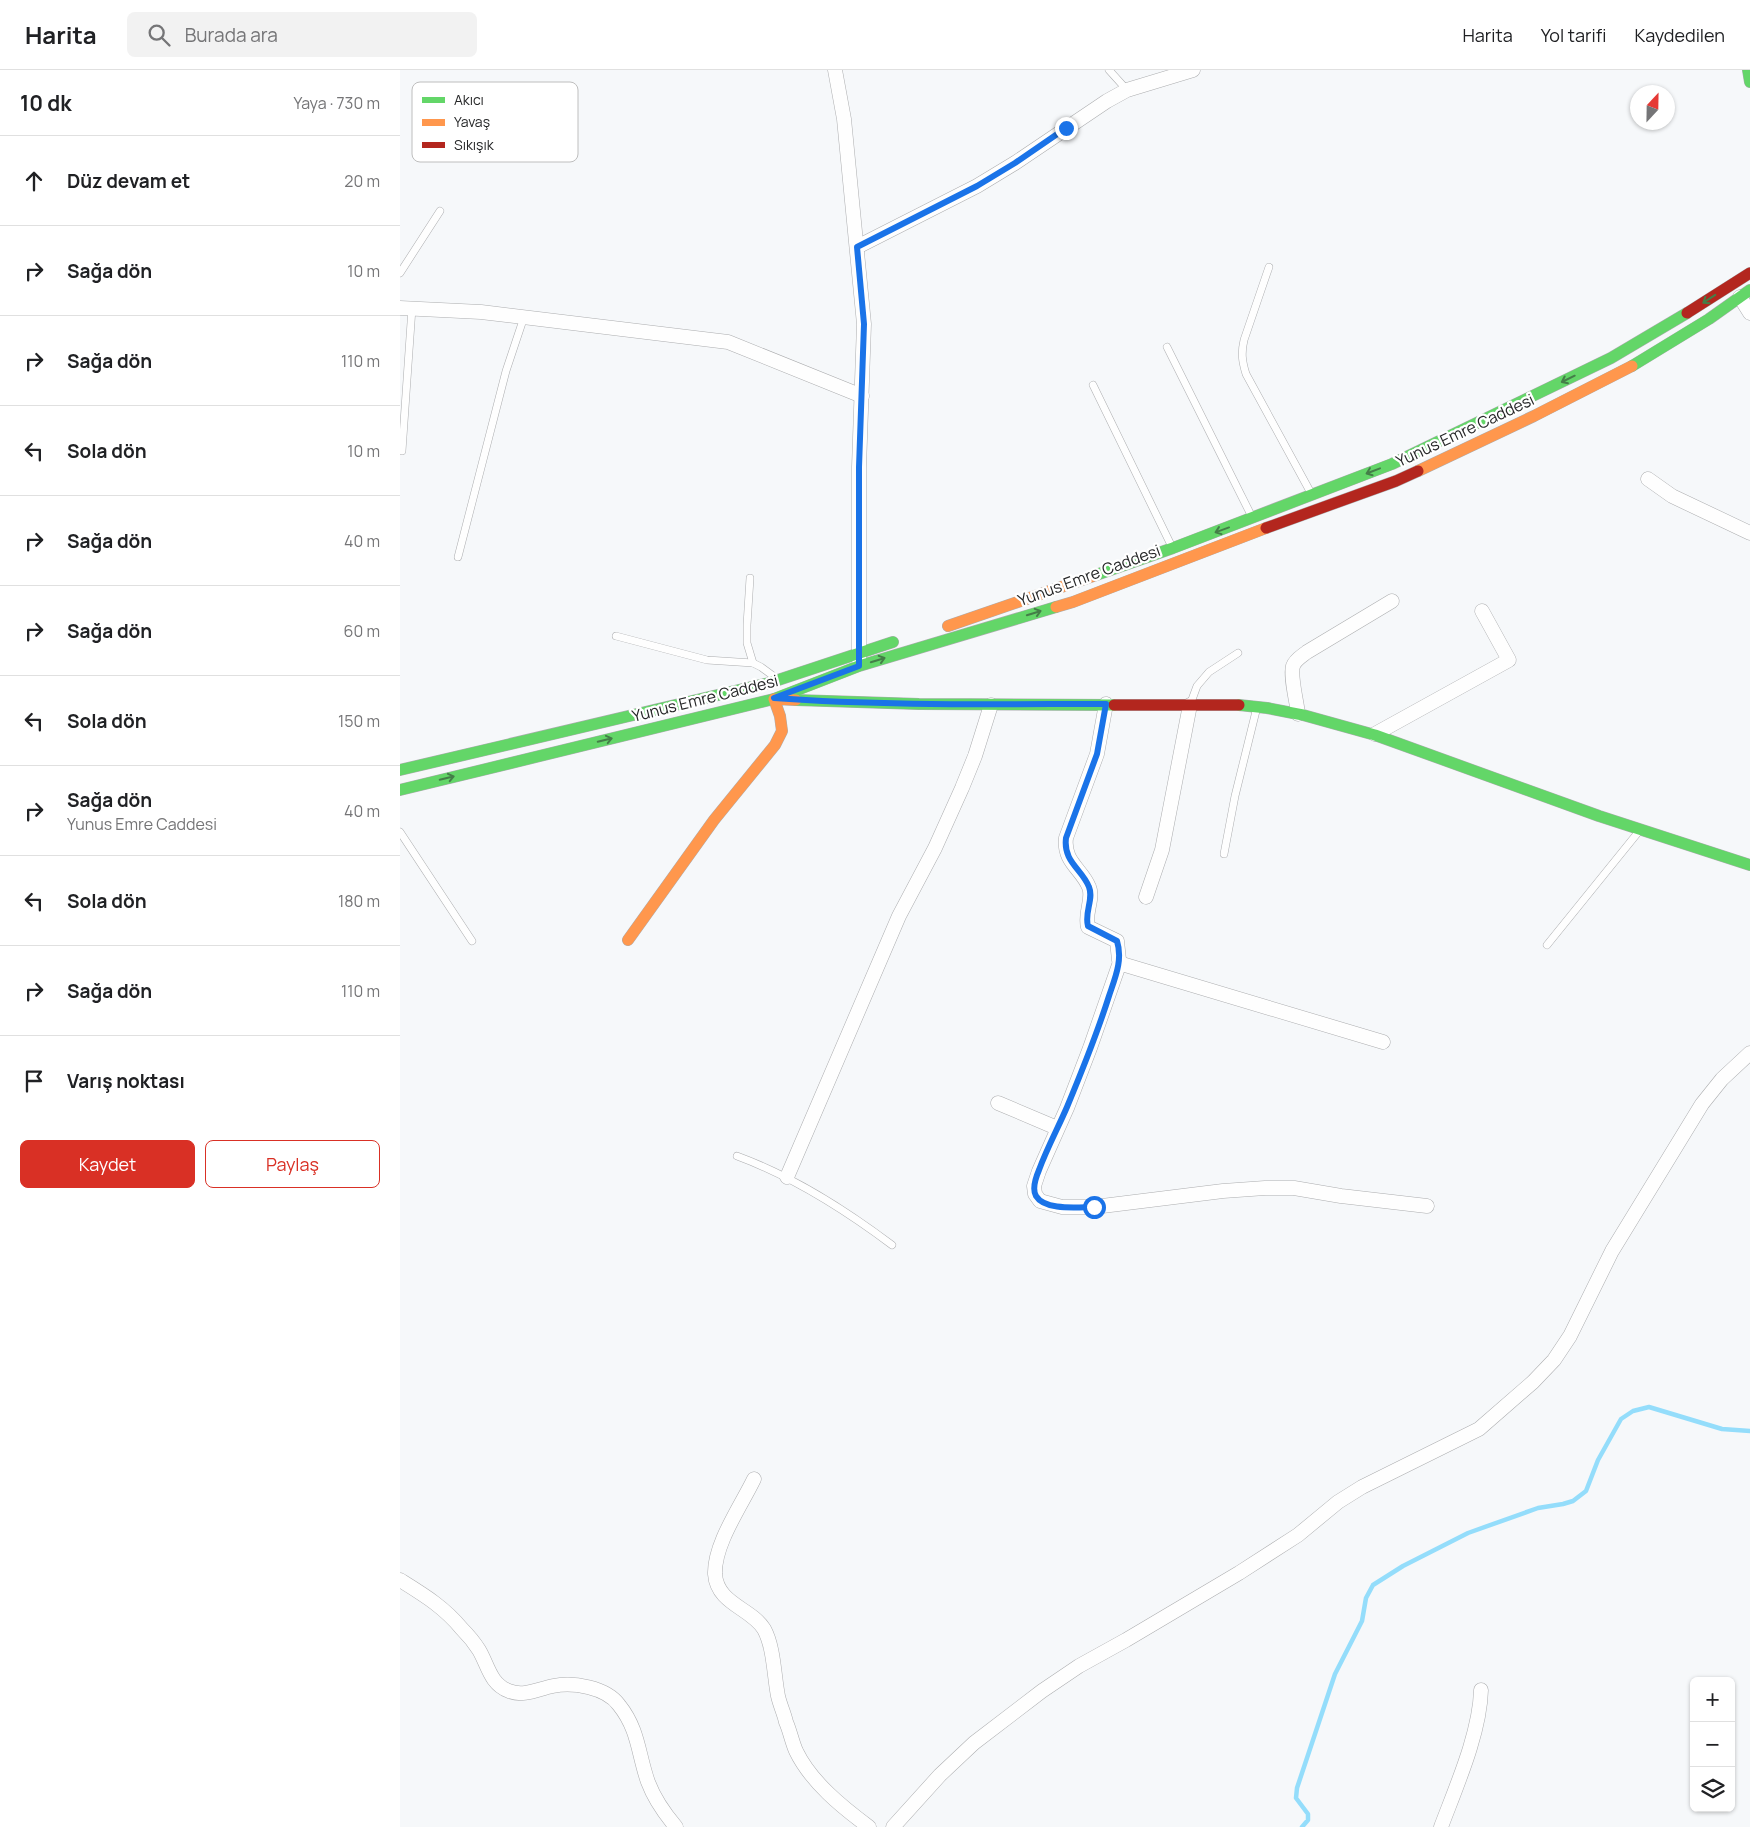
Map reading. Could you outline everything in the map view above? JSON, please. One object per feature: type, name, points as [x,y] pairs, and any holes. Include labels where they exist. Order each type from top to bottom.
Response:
[{"type":"street","points":[[835,70],[844,119],[864,324],[859,467],[859,659]]},
{"type":"street","points":[[857,247],[977,186],[1015,163],[1107,101],[1127,90],[1166,73],[1193,70]]},
{"type":"street","points":[[1748,70],[1750,82]]},
{"type":"street","name":"Yunus Emre Caddesi","points":[[940,629],[1173,548],[1392,464],[1611,358],[1704,303],[1750,273]]},
{"type":"street","points":[[1745,294],[1750,313]]},
{"type":"street","name":"Yunus Emre Caddesi","points":[[400,770],[778,680],[1073,602],[1239,537],[1396,481],[1622,372],[1709,320],[1745,294]]},
{"type":"street","points":[[406,308],[482,312],[728,342],[862,396]]},
{"type":"street","points":[[1648,479],[1672,496],[1750,533]]},
{"type":"street","points":[[1298,714],[1292,673],[1293,666],[1297,661],[1307,652],[1392,601]]},
{"type":"street","points":[[1376,734],[1509,660],[1482,611]]},
{"type":"street","name":"Yunus Emre Caddesi","points":[[400,790],[774,698],[904,639]]},
{"type":"street","points":[[628,940],[714,820],[775,745],[782,730],[774,698],[847,703],[991,705],[1227,704],[1298,714],[1376,734],[1553,800],[1750,865]]},
{"type":"street","points":[[1106,704],[1097,754],[1065,845],[1071,860],[1090,887],[1086,921],[1088,926],[1117,941],[1120,962],[1094,1040],[1039,1171],[1034,1186],[1035,1194],[1040,1201],[1050,1205],[1094,1207],[1223,1191],[1294,1188],[1341,1196],[1427,1206]]},
{"type":"street","points":[[787,1177],[899,916],[935,848],[962,788],[975,756],[991,705]]},
{"type":"street","points":[[1146,897],[1162,850],[1190,705]]},
{"type":"street","points":[[1120,962],[1140,970],[1383,1042]]},
{"type":"street","points":[[893,1827],[940,1775],[974,1743],[1042,1691],[1079,1666],[1126,1640],[1298,1535],[1338,1502],[1362,1487],[1479,1429],[1526,1388],[1554,1360],[1570,1336],[1617,1242],[1702,1104],[1722,1079],[1750,1053]]},
{"type":"street","points":[[998,1103],[1057,1128]]},
{"type":"street","points":[[754,1480],[730,1527],[716,1560],[715,1576],[719,1588],[729,1601],[753,1618],[765,1632],[773,1660],[778,1699],[796,1750],[814,1778],[847,1811],[869,1827]]},
{"type":"street","points":[[400,1580],[436,1602],[461,1627],[479,1650],[494,1681],[504,1689],[518,1694],[554,1686],[573,1685],[593,1689],[612,1697],[619,1704],[635,1733],[640,1747],[644,1770],[653,1794],[676,1827]]},
{"type":"street","points":[[1441,1827],[1469,1749],[1481,1705],[1481,1690]]},
{"type":"lane","points":[[1109,70],[1127,90]]},
{"type":"lane","points":[[400,273],[440,211]]},
{"type":"lane","points":[[1269,267],[1244,340],[1241,351],[1242,358],[1246,374],[1312,495]]},
{"type":"lane","points":[[402,451],[406,308]]},
{"type":"lane","points":[[458,557],[506,371],[524,317]]},
{"type":"lane","points":[[1167,347],[1252,518]]},
{"type":"lane","points":[[1093,385],[1173,548]]},
{"type":"lane","points":[[750,578],[747,625],[748,643],[753,663]]},
{"type":"lane","points":[[616,636],[707,660],[753,663],[778,680]]},
{"type":"lane","points":[[1190,705],[1197,686],[1209,672],[1238,652]]},
{"type":"lane","points":[[1224,854],[1235,796],[1257,707]]},
{"type":"lane","points":[[1547,945],[1640,830]]},
{"type":"lane","points":[[400,832],[472,940]]},
{"type":"lane","points":[[737,1156],[787,1177],[825,1198],[892,1245]]},
{"type":"waterway","points":[[1302,1827],[1308,1820],[1308,1814],[1296,1798],[1297,1788],[1335,1674],[1362,1621],[1366,1598],[1373,1585],[1403,1566],[1468,1533],[1538,1508],[1573,1501],[1586,1491],[1598,1460],[1621,1419],[1633,1411],[1649,1407],[1722,1429],[1750,1431]]},
{"type":"traffic: fast","points":[[1748,70],[1750,82]]},
{"type":"traffic: fast","points":[[1632,366],[1709,319],[1750,290]]},
{"type":"traffic: fast","points":[[1096,575],[1173,548],[1392,464],[1611,358],[1687,313]]},
{"type":"traffic: fast","points":[[400,790],[774,699],[859,666],[1056,607]]},
{"type":"traffic: fast","points":[[400,770],[769,683],[893,642]]},
{"type":"traffic: fast","points":[[796,700],[919,704],[1114,705]]},
{"type":"traffic: fast","points":[[1239,705],[1303,715],[1375,735],[1599,816],[1750,865]]},
{"type":"traffic: slow","points":[[1418,471],[1534,416],[1632,366]]},
{"type":"traffic: slow","points":[[1056,607],[1266,528]]},
{"type":"traffic: slow","points":[[948,626],[1096,575]]},
{"type":"traffic: slow","points":[[628,940],[714,820],[775,745],[782,731],[780,716],[774,699],[796,700]]},
{"type":"traffic: jam","points":[[1687,313],[1750,273]]},
{"type":"traffic: jam","points":[[1266,528],[1396,481],[1418,471]]},
{"type":"traffic: jam","points":[[1114,705],[1239,705]]},
{"type":"route","points":[[1066,128],[977,186],[857,247],[864,324],[859,467],[859,666],[774,698],[847,703],[931,705],[1106,704],[1097,754],[1065,845],[1071,860],[1090,887],[1086,921],[1088,926],[1117,941],[1120,962],[1104,1013],[1034,1186],[1035,1194],[1040,1201],[1050,1205],[1094,1207]]}]
